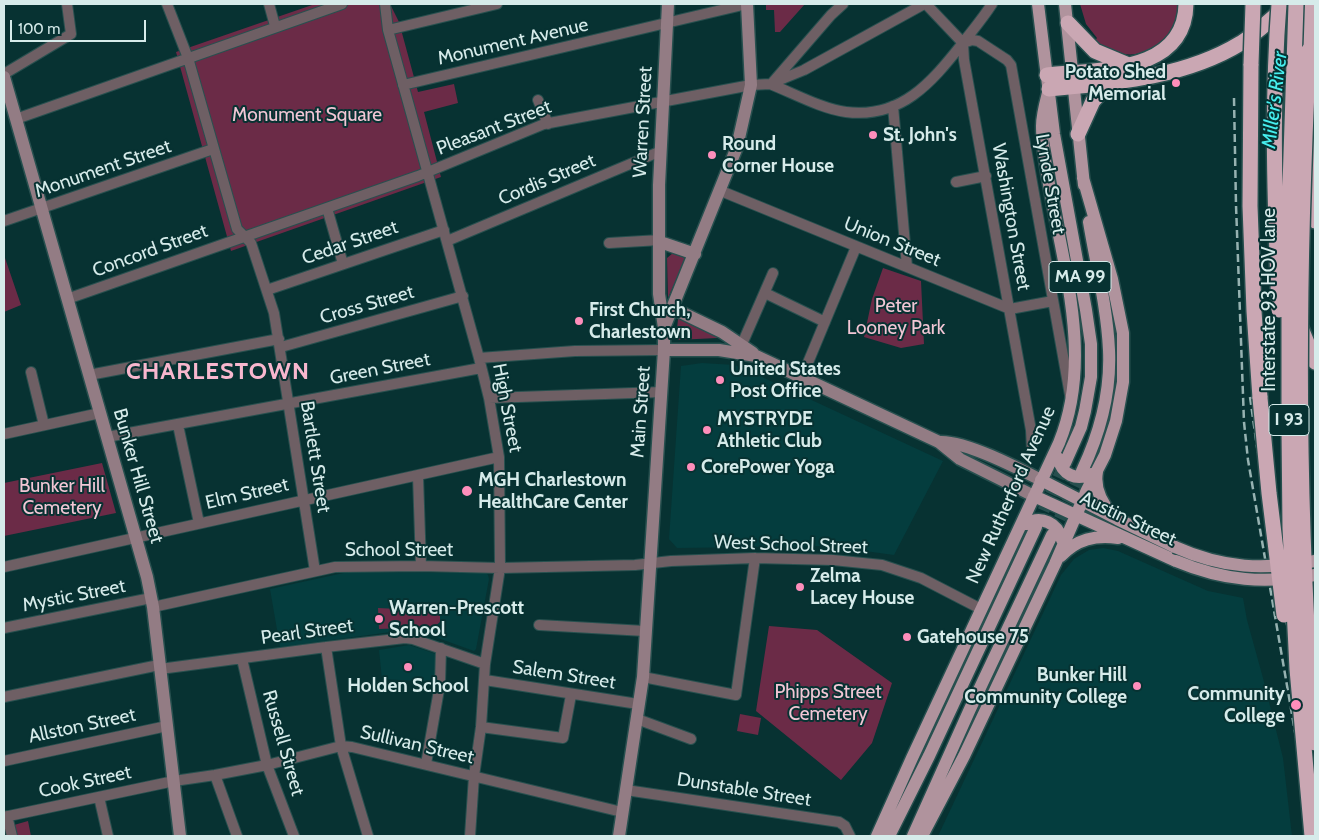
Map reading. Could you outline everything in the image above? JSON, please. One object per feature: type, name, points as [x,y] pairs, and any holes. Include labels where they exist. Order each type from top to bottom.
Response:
[{"type":"highway","points":[[1048,82],[1073,79],[1130,66],[1153,58],[1172,43],[1183,26],[1186,4]]},
{"type":"highway","points":[[1253,4],[1250,170],[1254,311],[1268,484],[1311,836]]},
{"type":"highway","name":"I 93","points":[[1278,4],[1275,68],[1275,202],[1281,344],[1315,778]]},
{"type":"highway","points":[[1073,79],[1109,83],[1168,72],[1204,61],[1240,43],[1255,33],[1288,4]]},
{"type":"highway","name":"Interstate 93 HOV lane","points":[[1296,4],[1289,232],[1290,528],[1297,669],[1311,836]]},
{"type":"highway","name":"I 93","points":[[1311,4],[1302,206],[1301,430],[1306,609],[1315,743]]},
{"type":"highway","points":[[1068,23],[1095,51],[1107,58],[1130,66]]},
{"type":"highway","points":[[1309,50],[1315,221]]},
{"type":"highway","points":[[1078,134],[1093,101],[1109,83]]},
{"type":"highway","points":[[1275,202],[1293,299],[1302,330],[1315,362]]},
{"type":"main road","name":"Warren Street","points":[[664,328],[659,294],[659,185],[668,4]]},
{"type":"main road","name":"Main Street","points":[[619,836],[642,677],[662,392],[664,328],[738,147],[751,85],[746,4]]},
{"type":"main road","name":"New Rutherford Avenue","points":[[1038,4],[1056,151],[1088,319],[1091,352],[1091,377],[1085,411],[1081,427],[1065,463]]},
{"type":"main road","name":"MA 99","points":[[1065,4],[1088,220],[1107,325],[1109,358],[1108,384],[1103,415],[1096,440],[1082,471]]},
{"type":"main road","name":"Bunker Hill Street","points":[[4,75],[108,437],[152,603],[180,836]]},
{"type":"main road","name":"New Rutherford Avenue","points":[[877,836],[1059,443],[1072,403],[1075,372],[1075,339],[1069,290],[1048,179],[1042,126],[1048,82]]},
{"type":"main road","points":[[922,836],[964,756],[1055,564],[1111,438],[1119,408],[1123,382],[1124,342],[1121,318],[1112,279],[1083,178]]},
{"type":"main road","points":[[660,241],[694,254]]},
{"type":"main road","points":[[672,308],[722,332],[741,349]]},
{"type":"main road","name":"Austin Street","points":[[664,350],[741,349],[939,442],[960,459],[1034,496],[1176,561],[1210,573],[1250,580],[1276,580],[1315,575]]},
{"type":"main road","name":"Austin Street","points":[[939,442],[952,442],[1019,468],[1117,519],[1175,547],[1205,558],[1245,566],[1278,567],[1315,561]]},
{"type":"main road","points":[[1059,443],[1058,462],[1068,474],[1073,477],[1082,477],[1098,469]]},
{"type":"main road","points":[[1098,469],[1097,482],[1100,495],[1106,508],[1117,519]]},
{"type":"main road","points":[[1018,530],[1035,520],[1048,522],[1058,531],[1061,538],[1061,548]]},
{"type":"main road","name":"New Rutherford Avenue","points":[[889,836],[1036,526]]},
{"type":"main road","points":[[913,836],[1052,535]]},
{"type":"main road","points":[[1055,564],[1069,548],[1086,539],[1107,537],[1132,541]]},
{"type":"street","points":[[4,75],[71,34],[67,4]]},
{"type":"street","points":[[167,4],[188,58],[237,229],[244,236],[427,172],[388,30],[385,4]]},
{"type":"street","points":[[269,4],[275,26]]},
{"type":"street","points":[[16,119],[275,26],[342,4]]},
{"type":"street","points":[[388,30],[497,4]]},
{"type":"street","name":"Monument Avenue","points":[[403,86],[746,4]]},
{"type":"street","points":[[770,84],[843,4]]},
{"type":"street","points":[[770,84],[804,70],[925,4],[963,43]]},
{"type":"street","points":[[770,84],[824,106],[846,112],[867,112],[893,106],[913,96],[928,85],[992,4]]},
{"type":"street","name":"Lynde Street","points":[[963,43],[972,40],[978,41],[1007,60],[1012,67],[1072,403]]},
{"type":"street","name":"Washington Street","points":[[963,43],[964,60],[1031,430],[1032,450]]},
{"type":"street","name":"Pleasant Street","points":[[427,172],[548,124],[662,101],[751,85],[770,84]]},
{"type":"street","points":[[538,100],[548,124]]},
{"type":"street","points":[[893,106],[907,267]]},
{"type":"street","name":"Monument Street","points":[[4,221],[213,149]]},
{"type":"street","name":"Cordis Street","points":[[447,241],[661,151]]},
{"type":"street","name":"High Street","points":[[427,172],[463,296],[489,398],[499,457],[500,568],[485,664],[470,836]]},
{"type":"street","points":[[956,182],[986,176]]},
{"type":"street","name":"Union Street","points":[[721,191],[1010,309]]},
{"type":"street","points":[[327,208],[343,264]]},
{"type":"street","name":"Cedar Street","points":[[268,290],[444,230]]},
{"type":"street","name":"Bartlett Street","points":[[244,236],[251,244],[268,290],[274,313],[314,571]]},
{"type":"street","name":"Concord Street","points":[[68,299],[244,236]]},
{"type":"street","points":[[609,242],[660,241]]},
{"type":"street","points":[[802,377],[856,247]]},
{"type":"street","points":[[741,349],[773,274]]},
{"type":"street","points":[[765,294],[825,322]]},
{"type":"street","name":"Cross Street","points":[[89,375],[280,343],[463,296]]},
{"type":"street","points":[[1010,309],[1054,301]]},
{"type":"street","name":"Green Street","points":[[108,437],[288,404],[480,363],[575,351],[664,350]]},
{"type":"street","points":[[29,380],[44,425]]},
{"type":"street","points":[[489,398],[662,392]]},
{"type":"street","points":[[4,434],[100,413]]},
{"type":"street","points":[[178,425],[199,523]]},
{"type":"street","name":"Elm Street","points":[[4,567],[499,457]]},
{"type":"street","points":[[418,476],[421,566]]},
{"type":"street","points":[[642,677],[736,695],[755,558]]},
{"type":"street","name":"West School Street","points":[[650,563],[755,558],[833,560],[882,565],[921,578],[981,609]]},
{"type":"street","name":"School Street","points":[[152,603],[334,567],[421,566],[500,568],[650,563]]},
{"type":"street","name":"Mystic Street","points":[[4,628],[152,603]]},
{"type":"street","points":[[539,625],[645,631]]},
{"type":"street","name":"Pearl Street","points":[[4,697],[160,667],[242,659],[405,638],[441,648],[485,664]]},
{"type":"street","points":[[326,647],[341,746],[368,836]]},
{"type":"street","points":[[426,764],[440,684],[441,648]]},
{"type":"street","name":"Russell Street","points":[[242,659],[267,765],[294,836]]},
{"type":"street","name":"Salem Street","points":[[485,680],[638,704]]},
{"type":"street","points":[[481,727],[563,738],[571,695]]},
{"type":"street","points":[[637,718],[691,739]]},
{"type":"street","name":"Allston Street","points":[[4,761],[167,726]]},
{"type":"street","name":"Sullivan Street","points":[[174,781],[267,765],[341,746],[426,764],[622,812]]},
{"type":"street","points":[[215,775],[237,836]]},
{"type":"street","name":"Cook Street","points":[[6,817],[174,781]]},
{"type":"street","name":"Dunstable Street","points":[[626,790],[839,822],[845,826],[850,836]]},
{"type":"street","points":[[99,797],[108,836]]},
{"type":"street","points":[[6,817],[12,836]]},
{"type":"shaded area","points":[[702,363],[735,365],[943,461],[894,555],[828,546],[677,548],[669,539],[681,366]]},
{"type":"shaded area","name":"Bunker Hill Community College","points":[[1103,548],[1118,551],[1208,591],[1243,598],[1283,758],[1292,836],[938,836],[1061,575],[1074,559],[1089,550]]},
{"type":"shaded area","name":"Warren-Prescott School","points":[[348,572],[486,573],[489,579],[476,649],[474,651],[413,629],[280,647],[270,589]]},
{"type":"shaded area","name":"Holden School","points":[[409,645],[436,654],[435,682],[382,679],[379,650]]},
{"type":"green space","name":"Monument Square","points":[[315,4],[390,4],[399,22],[418,92],[454,84],[458,103],[424,112],[441,177],[231,251],[176,52]]},
{"type":"green space","points":[[766,4],[805,4],[780,32],[775,32],[774,10],[766,10]]},
{"type":"green space","points":[[1080,4],[1179,4],[1175,24],[1167,36],[1158,44],[1142,53],[1126,54],[1102,47],[1094,42],[1097,38],[1086,24]]},
{"type":"green space","points":[[673,253],[683,256],[685,260],[668,298],[667,258]]},
{"type":"green space","points":[[4,255],[21,305],[4,312]]},
{"type":"green space","name":"Peter Looney Park","points":[[883,268],[921,281],[924,344],[901,348],[864,337],[872,299]]},
{"type":"green space","points":[[681,318],[718,336],[718,338],[676,340],[678,319]]},
{"type":"green space","name":"Bunker Hill Cemetery","points":[[102,463],[116,513],[4,536],[4,483]]},
{"type":"green space","points":[[378,608],[440,611],[440,622],[434,627],[379,629]]},
{"type":"green space","name":"Phipps Street Cemetery","points":[[769,626],[817,630],[892,683],[872,743],[841,780],[756,711]]},
{"type":"green space","points":[[740,714],[761,718],[758,735],[737,731]]},
{"type":"green space","points":[[28,821],[31,836],[17,836],[14,825]]},
{"type":"tunnel","points":[[1036,527],[1065,463]]},
{"type":"tunnel","points":[[1052,535],[1082,471]]},
{"type":"railway","points":[[1234,98],[1244,422],[1248,460],[1313,836]]},
{"type":"railway","points":[[1250,397],[1315,789]]},
{"type":"place","name":"Potato Shed Memorial","points":[[1176,83]]},
{"type":"place","name":"St. John's","points":[[873,135]]},
{"type":"place","name":"Round Corner House","points":[[712,155]]},
{"type":"place","name":"First Church, Charlestown","points":[[579,321]]},
{"type":"place","name":"United States Post Office","points":[[720,380]]},
{"type":"place","name":"MYSTRYDE Athletic Club","points":[[707,430]]},
{"type":"place","name":"CorePower Yoga","points":[[691,467]]},
{"type":"place","name":"MGH Charlestown HealthCare Center","points":[[467,491]]},
{"type":"place","name":"Zelma Lacey House","points":[[800,587]]},
{"type":"place","name":"Warren-Prescott School","points":[[379,619]]},
{"type":"place","name":"Gatehouse 75","points":[[907,637]]},
{"type":"place","name":"Holden School","points":[[408,667]]},
{"type":"place","name":"Bunker Hill Community College","points":[[1137,686]]},
{"type":"place","name":"Community College","points":[[1296,705]]},
{"type":"district","name":"CHARLESTOWN","points":[[218,372]]},
{"type":"water label","name":"Miller's River","points":[[1275,100]]}]
